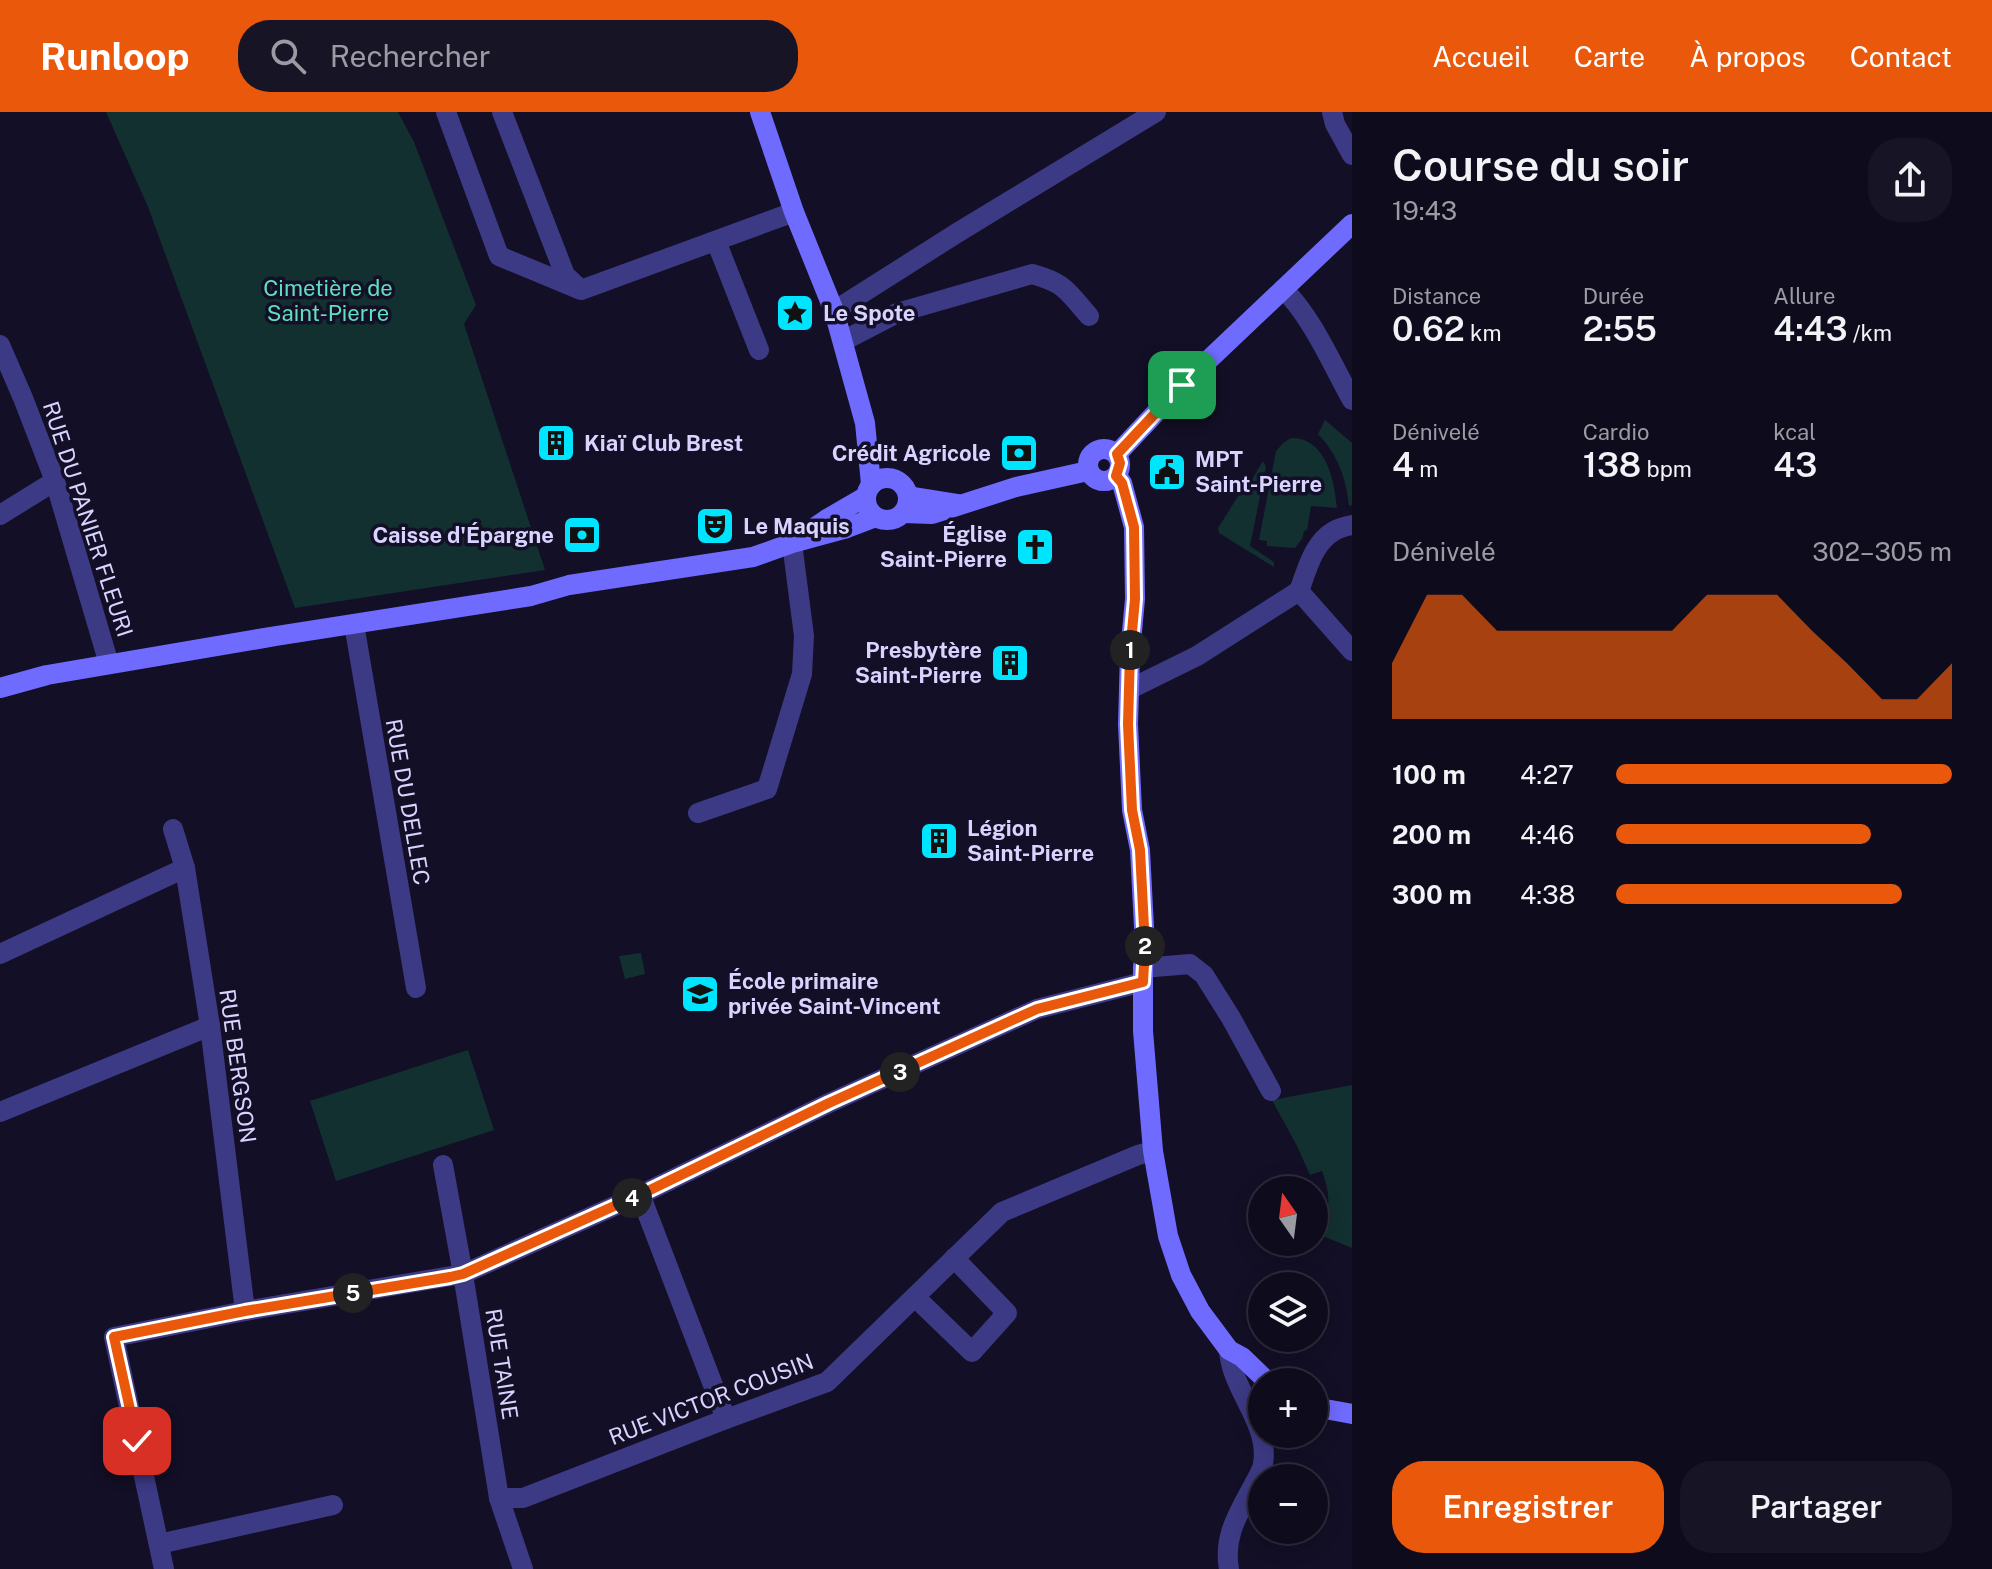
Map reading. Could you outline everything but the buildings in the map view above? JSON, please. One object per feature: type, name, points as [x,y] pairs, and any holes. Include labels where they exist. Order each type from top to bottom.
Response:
[{"type":"main road","points":[[0,688],[47,675],[109,664],[531,596],[569,585],[753,557],[876,517],[890,520],[905,504],[903,485],[893,478],[865,423],[834,311],[794,212],[760,112]]},
{"type":"main road","points":[[1117,454],[1182,385],[1352,224]]},
{"type":"main road","points":[[865,423],[868,509],[876,517]]},
{"type":"main road","points":[[1103,448],[1117,454],[1120,463],[1116,476],[1111,479],[1100,481],[1088,471],[1088,460],[1093,452],[1103,448]]},
{"type":"main road","points":[[905,504],[932,514],[1016,487],[1088,471]]},
{"type":"main road","points":[[1116,476],[1122,483],[1134,527],[1135,599],[1128,724],[1130,792],[1140,850],[1145,947],[1143,1031],[1153,1151],[1168,1236],[1181,1275],[1200,1311],[1229,1350],[1253,1368]]},
{"type":"main road","points":[[792,543],[868,491],[881,478],[893,478]]},
{"type":"main road","points":[[1328,1410],[1352,1414]]},
{"type":"street","points":[[446,112],[499,256],[581,290],[794,212]]},
{"type":"street","points":[[502,112],[565,275],[581,290]]},
{"type":"street","points":[[834,311],[1156,112]]},
{"type":"street","points":[[1332,112],[1352,155]]},
{"type":"street","points":[[716,241],[759,350]]},
{"type":"street","points":[[843,341],[897,313],[1032,274],[1062,286],[1089,316]]},
{"type":"street","points":[[1283,289],[1310,323],[1352,400]]},
{"type":"street","name":"RUE DU PANIER FLEURI","points":[[0,345],[55,481],[109,664]]},
{"type":"street","points":[[0,515],[55,481]]},
{"type":"street","points":[[1130,689],[1197,656],[1299,591],[1320,544],[1334,531],[1352,525]]},
{"type":"street","points":[[698,813],[767,789],[802,674],[804,636],[792,543]]},
{"type":"street","points":[[1299,591],[1352,651]]},
{"type":"street","name":"RUE DU DELLEC","points":[[354,624],[416,988]]},
{"type":"street","name":"RUE BERGSON","points":[[173,829],[185,868],[210,1026],[245,1311]]},
{"type":"street","points":[[0,954],[185,868]]},
{"type":"street","points":[[164,1569],[114,1337],[463,1274],[1037,1009],[1143,975],[1190,964],[1204,975],[1271,1091]]},
{"type":"street","points":[[0,1112],[210,1026]]},
{"type":"street","name":"RUE VICTOR COUSIN","points":[[499,1498],[523,1498],[827,1382],[1002,1212],[1153,1151]]},
{"type":"street","name":"RUE TAINE","points":[[443,1165],[499,1498],[523,1569]]},
{"type":"street","points":[[640,1194],[726,1419]]},
{"type":"street","points":[[915,1297],[972,1352],[1007,1313],[954,1258]]},
{"type":"street","points":[[1229,1350],[1232,1371],[1262,1439],[1263,1465],[1229,1535],[1229,1569]]},
{"type":"street","points":[[159,1544],[333,1505]]},
{"type":"green space","name":"Cimetière de Saint-Pierre","points":[[106,112],[398,112],[414,142],[476,305],[464,324],[545,570],[295,608],[148,207]]},
{"type":"green space","points":[[1325,420],[1352,443],[1352,505],[1349,506],[1340,467],[1318,434]]},
{"type":"green space","points":[[1291,438],[1313,445],[1320,453],[1331,474],[1337,508],[1311,506],[1307,530],[1295,548],[1267,546],[1267,541],[1259,540],[1276,451]]},
{"type":"green space","points":[[1263,461],[1266,467],[1250,546],[1274,562],[1274,567],[1219,533],[1218,528]]},
{"type":"green space","points":[[641,953],[645,974],[625,979],[619,956]]},
{"type":"green space","points":[[468,1050],[494,1130],[336,1181],[310,1101]]},
{"type":"green space","points":[[1352,1085],[1352,1248],[1328,1238],[1328,1176],[1323,1176],[1322,1171],[1310,1175],[1272,1100]]},
{"type":"place","name":"Le Spote","points":[[795,313]]},
{"type":"place","name":"Kiaï Club Brest","points":[[556,443]]},
{"type":"place","name":"Crédit Agricole","points":[[1019,453]]},
{"type":"place","name":"MPT Saint-Pierre","points":[[1167,472]]},
{"type":"place","name":"Le Maquis","points":[[715,526]]},
{"type":"place","name":"Caisse d'Épargne","points":[[582,535]]},
{"type":"place","name":"Église Saint-Pierre","points":[[1035,547]]},
{"type":"place","name":"Presbytère Saint-Pierre","points":[[1010,663]]},
{"type":"place","name":"Légion Saint-Pierre","points":[[939,841]]},
{"type":"place","name":"École primaire privée Saint-Vincent","points":[[700,994]]},
{"type":"route","points":[[137,1441],[114,1337],[463,1274],[1037,1009],[1143,982],[1145,947],[1140,850],[1130,792],[1128,724],[1135,599],[1134,527],[1122,483],[1116,476],[1120,468],[1117,454],[1182,385]]}]
